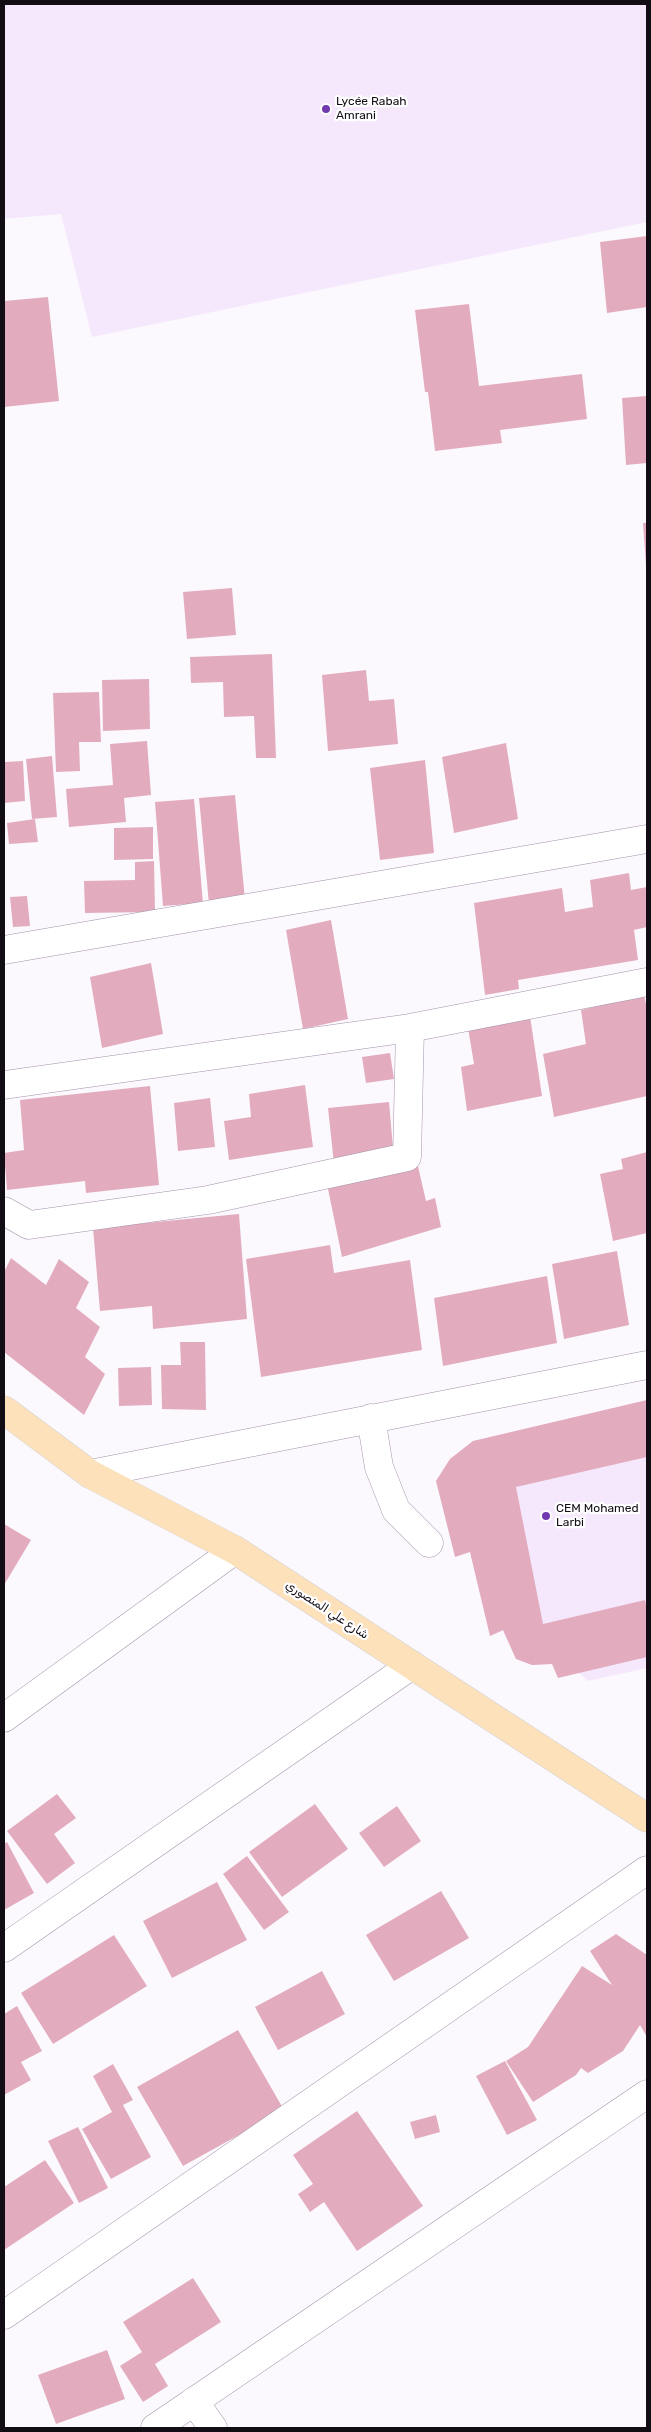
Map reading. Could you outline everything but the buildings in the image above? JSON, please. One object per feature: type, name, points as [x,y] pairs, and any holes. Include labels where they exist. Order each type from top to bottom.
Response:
[{"type":"main road","name":"شارع علي المنصوري","points":[[4,1410],[90,1474],[235,1550],[647,1818]]},
{"type":"street","points":[[4,950],[647,839]]},
{"type":"street","points":[[4,1085],[410,1028],[647,982]]},
{"type":"street","points":[[4,1211],[30,1226],[208,1200],[407,1157],[410,1028]]},
{"type":"street","points":[[90,1474],[647,1365]]},
{"type":"street","points":[[371,1418],[379,1467],[396,1510],[430,1543]]},
{"type":"street","points":[[4,1718],[235,1550]]},
{"type":"street","points":[[4,1948],[412,1665]]},
{"type":"street","points":[[4,2315],[647,1870]]},
{"type":"street","points":[[155,2428],[647,2094]]},
{"type":"street","points":[[194,2401],[213,2428]]},
{"type":"shaded area","name":"Lycée Rabah Amrani","points":[[4,4],[647,4],[647,222],[92,337],[61,214],[4,219]]},
{"type":"shaded area","name":"CEM Mohamed Larbi","points":[[647,1400],[647,1668],[588,1681],[579,1673],[552,1664],[532,1665],[516,1659],[503,1631],[490,1636],[470,1552],[436,1481],[450,1459],[473,1441]]},
{"type":"place","name":"Lycée Rabah Amrani","points":[[326,109]]},
{"type":"place","name":"CEM Mohamed Larbi","points":[[546,1516]]}]
